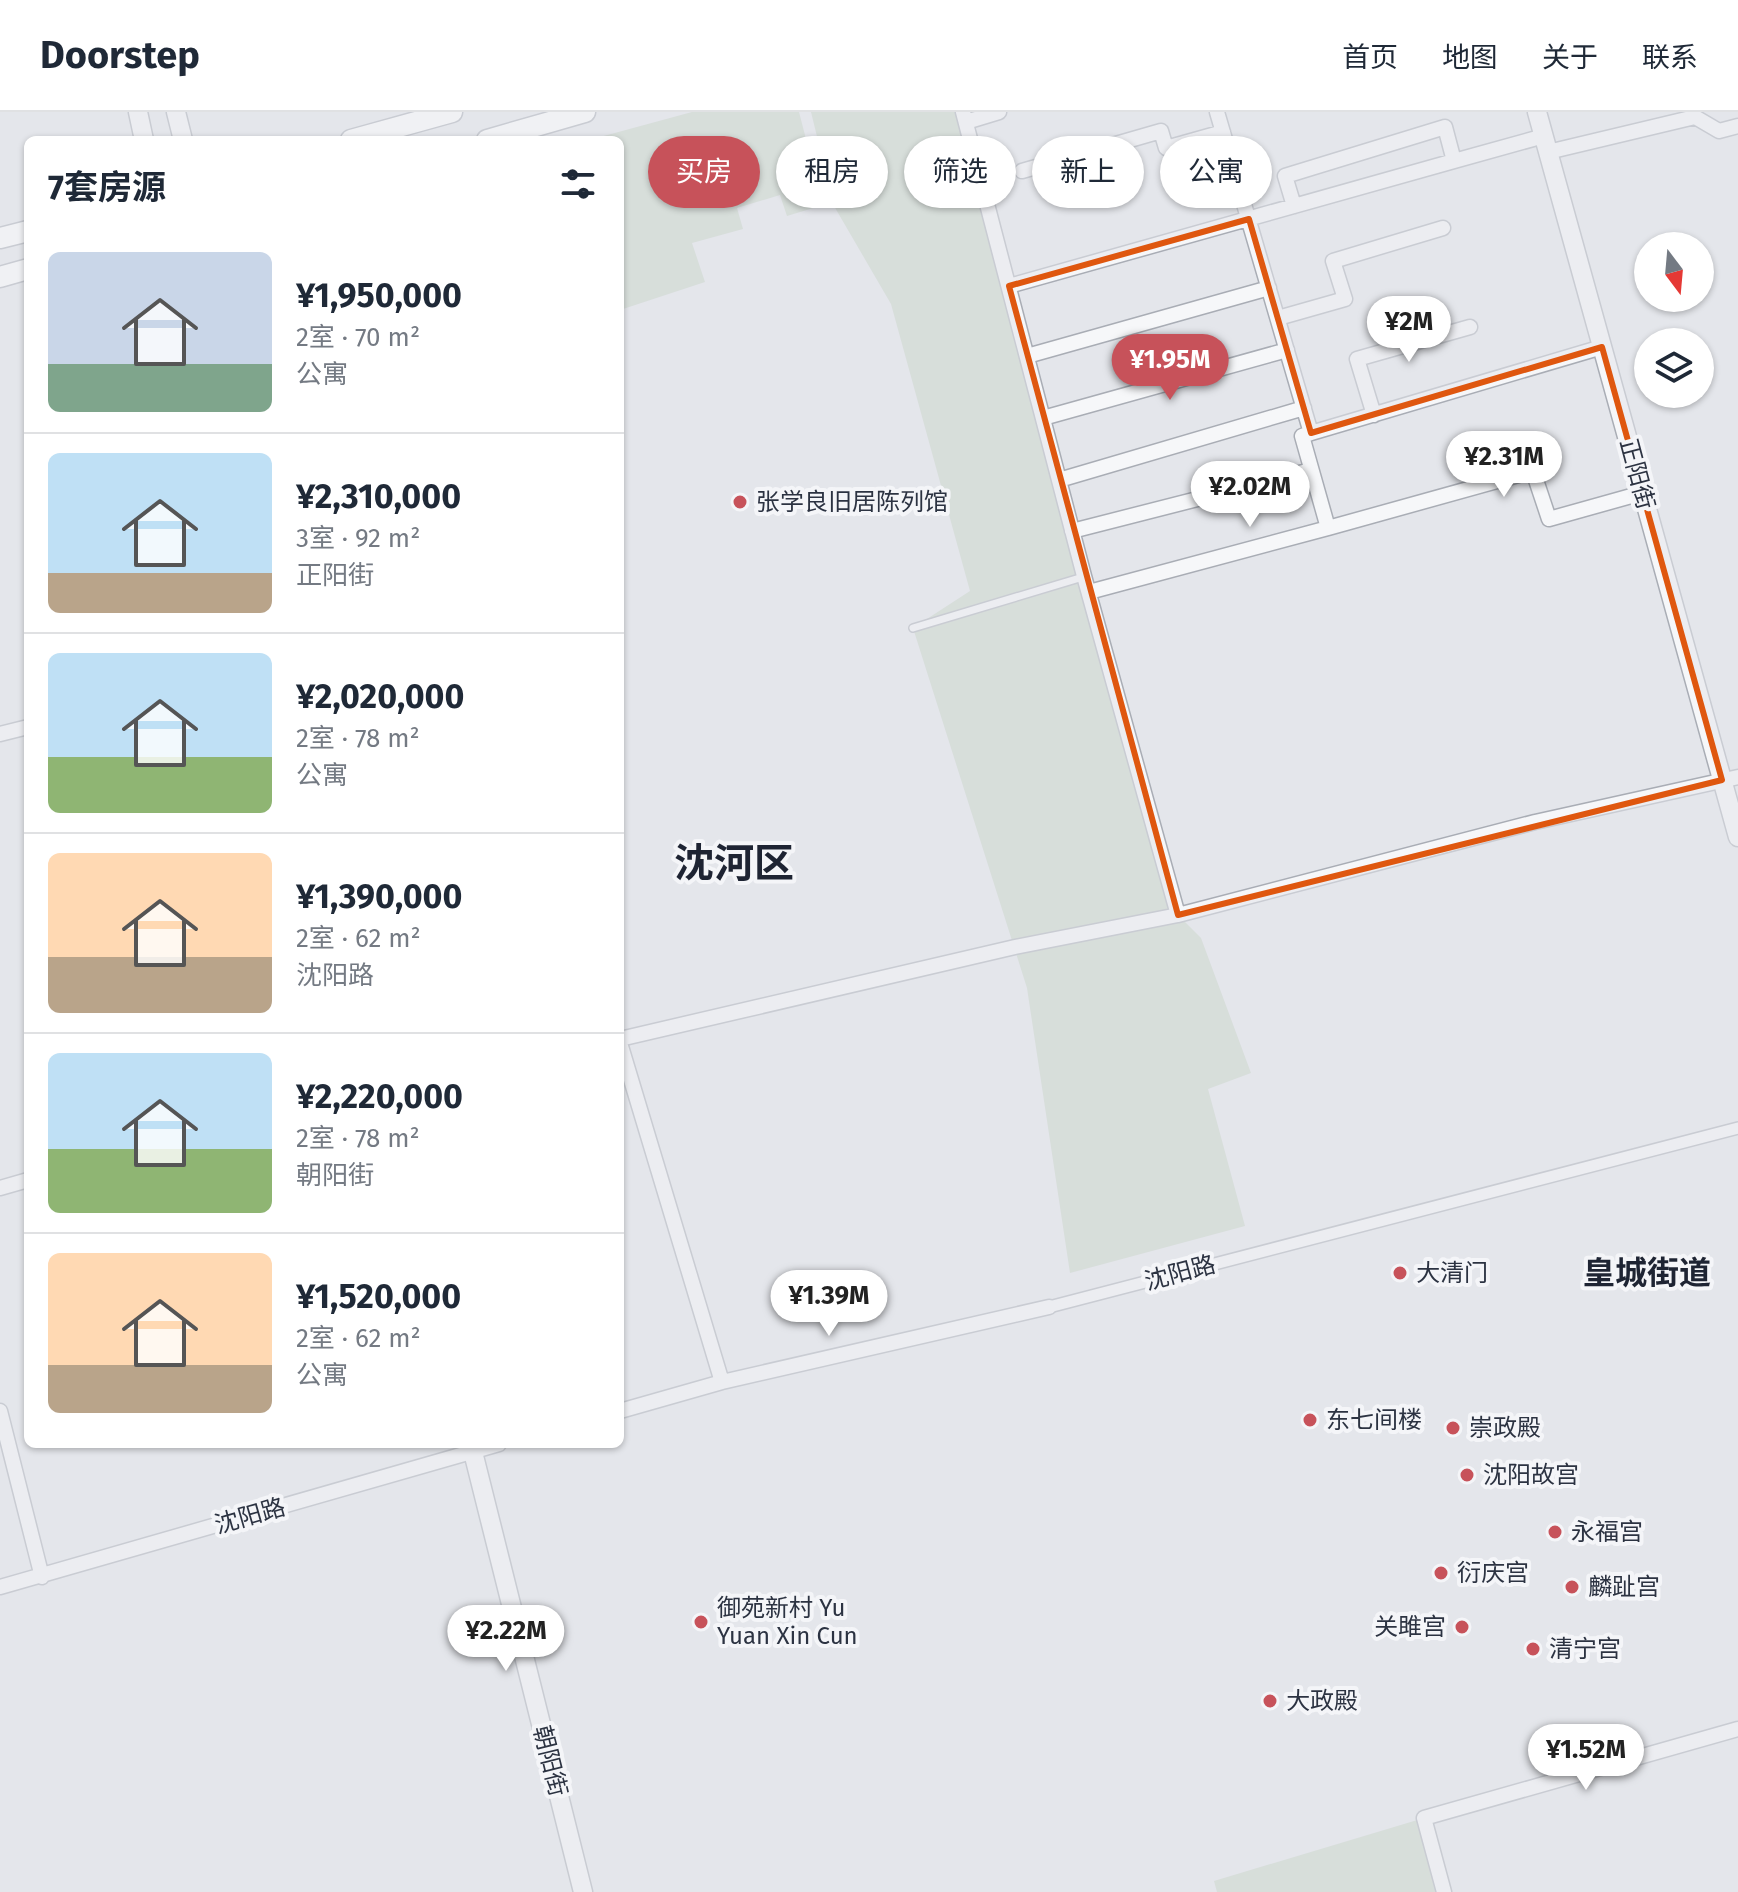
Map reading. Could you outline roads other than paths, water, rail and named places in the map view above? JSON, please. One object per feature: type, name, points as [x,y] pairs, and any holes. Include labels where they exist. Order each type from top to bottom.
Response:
[{"type":"main road","points":[[365,136],[452,112]]},
{"type":"main road","points":[[501,136],[585,112]]},
{"type":"main road","points":[[0,238],[24,232]]},
{"type":"main road","points":[[0,277],[24,270]]},
{"type":"street","points":[[138,112],[143,136]]},
{"type":"street","points":[[176,112],[182,136]]},
{"type":"street","points":[[999,112],[964,117],[1084,576],[1178,915]]},
{"type":"street","points":[[1217,112],[1311,433]]},
{"type":"street","name":"正阳街","points":[[1537,112],[1642,493],[1730,779],[1738,837]]},
{"type":"street","points":[[1009,286],[1454,161],[1694,115],[1719,131],[1738,126]]},
{"type":"street","points":[[1294,206],[1285,176],[1445,127],[1454,161]]},
{"type":"street","points":[[1022,171],[1161,131],[1166,148],[1223,132]]},
{"type":"street","points":[[1278,318],[1345,299],[1333,261],[1443,228]]},
{"type":"street","points":[[1027,356],[1269,288]]},
{"type":"street","points":[[1374,415],[1357,359],[1470,327]]},
{"type":"street","points":[[1328,528],[1302,436],[1602,347]]},
{"type":"street","points":[[1043,418],[1287,350]]},
{"type":"street","points":[[1059,480],[1304,408]]},
{"type":"street","points":[[1072,531],[1311,470]]},
{"type":"street","points":[[1089,592],[1533,471],[1549,519],[1642,493]]},
{"type":"street","points":[[0,734],[24,728]]},
{"type":"street","points":[[624,1040],[1015,947],[1178,915],[1535,822],[1730,779]]},
{"type":"street","points":[[624,1054],[722,1382]]},
{"type":"street","name":"沈阳路","points":[[624,1410],[722,1382],[1049,1307],[1738,1128]]},
{"type":"street","points":[[0,1188],[24,1181]]},
{"type":"street","points":[[0,1411],[42,1577]]},
{"type":"street","name":"沈阳路","points":[[0,1587],[472,1448]]},
{"type":"street","name":"朝阳街","points":[[472,1448],[583,1892]]},
{"type":"street","points":[[1444,1892],[1424,1818],[1738,1729]]},
{"type":"lane","points":[[913,628],[1084,576]]},
{"type":"place","name":"张学良旧居陈列馆","points":[[740,502]]},
{"type":"place","name":"大清门","points":[[1400,1273]]},
{"type":"place","name":"东七间楼","points":[[1310,1420]]},
{"type":"place","name":"崇政殿","points":[[1453,1428]]},
{"type":"place","name":"沈阳故宫","points":[[1467,1475]]},
{"type":"place","name":"永福宫","points":[[1555,1532]]},
{"type":"place","name":"衍庆宫","points":[[1441,1573]]},
{"type":"place","name":"麟趾宫","points":[[1572,1587]]},
{"type":"place","name":"御苑新村 Yu Yuan Xin Cun","points":[[701,1622]]},
{"type":"place","name":"关雎宫","points":[[1462,1627]]},
{"type":"place","name":"清宁宫","points":[[1533,1649]]},
{"type":"place","name":"大政殿","points":[[1270,1701]]},
{"type":"district","name":"沈河区","points":[[734,863]]},
{"type":"district","name":"皇城街道","points":[[1647,1273]]}]
